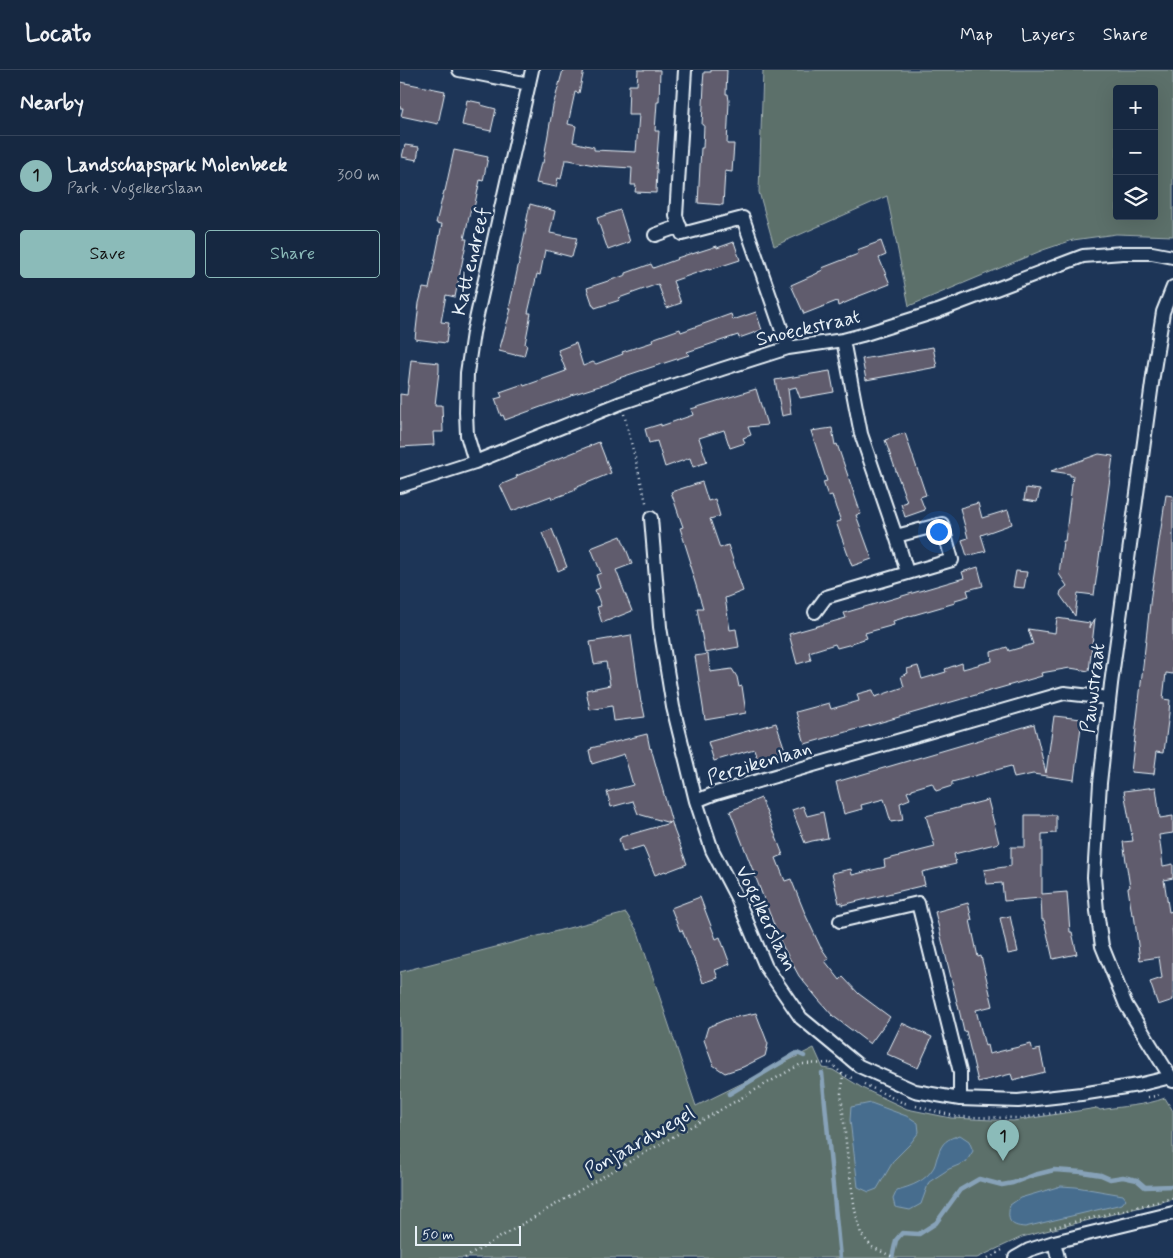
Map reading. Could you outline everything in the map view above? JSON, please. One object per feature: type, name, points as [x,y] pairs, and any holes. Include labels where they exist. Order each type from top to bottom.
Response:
[{"type":"street","points":[[459,70],[529,84]]},
{"type":"street","name":"Kattendreef","points":[[475,462],[467,435],[468,365],[473,333],[532,70]]},
{"type":"street","points":[[685,70],[676,216],[682,234],[743,218],[788,348]]},
{"type":"street","points":[[655,235],[680,226]]},
{"type":"street","name":"Snoeckstraat","points":[[400,486],[475,462],[621,403],[788,348],[843,340],[938,311],[1083,256],[1152,253],[1173,257]]},
{"type":"street","name":"Pauwstraat","points":[[1172,1079],[1126,1005],[1102,946],[1094,877],[1100,783],[1109,698],[1153,376],[1163,312],[1173,286]]},
{"type":"street","points":[[843,340],[864,443],[908,572]]},
{"type":"street","name":"Perzikenlaan","points":[[651,518],[660,627],[673,707],[696,801],[716,793],[1064,693],[1109,698]]},
{"type":"street","points":[[815,612],[826,597],[952,560],[942,524],[896,536]]},
{"type":"street","name":"Vogelkerslaan","points":[[696,801],[712,850],[736,898],[766,967],[801,1018],[859,1066],[916,1091],[960,1099],[1018,1101],[1081,1094],[1172,1079]]},
{"type":"street","points":[[840,921],[918,903],[960,1072],[960,1099]]},
{"type":"street","points":[[1015,1258],[1029,1250],[1054,1242],[1173,1213]]},
{"type":"street","points":[[1054,1242],[1058,1258]]},
{"type":"path","points":[[621,403],[651,518]]},
{"type":"path","points":[[842,1052],[843,1081],[841,1093],[843,1116],[855,1210],[861,1234],[872,1247],[896,1258]]},
{"type":"path","name":"Ponjaardwegel","points":[[465,1258],[597,1180],[801,1064],[831,1063]]},
{"type":"green space","points":[[763,70],[1173,70],[1173,236],[1116,234],[1073,240],[1043,250],[909,306],[887,196],[774,246],[759,192]]},
{"type":"green space","points":[[626,913],[638,932],[696,1106],[814,1048],[823,1068],[833,1070],[864,1089],[907,1109],[951,1118],[1013,1121],[1097,1108],[1100,1110],[1141,1104],[1165,1098],[1173,1111],[1173,1199],[1022,1237],[977,1258],[400,1258],[400,972]]},
{"type":"water","points":[[871,1103],[909,1117],[918,1123],[919,1132],[894,1160],[877,1189],[869,1192],[858,1187],[850,1120],[851,1107]]},
{"type":"water","points":[[960,1135],[969,1141],[973,1151],[966,1162],[949,1169],[929,1182],[921,1204],[910,1210],[895,1207],[893,1199],[897,1190],[913,1185],[927,1176],[934,1167],[943,1144]]},
{"type":"water","points":[[1061,1186],[1123,1195],[1126,1199],[1122,1204],[1025,1227],[1012,1224],[1009,1218],[1010,1205],[1020,1198]]},
{"type":"building","points":[[563,70],[584,70],[579,93],[575,92],[568,124],[576,126],[573,142],[594,147],[594,150],[636,152],[639,115],[628,115],[629,85],[637,85],[638,70],[660,70],[659,102],[657,102],[655,131],[659,131],[656,193],[635,192],[636,185],[631,185],[632,168],[599,166],[569,160],[565,160],[561,179],[558,178],[556,187],[536,183],[541,163],[543,163],[553,106]]},
{"type":"building","points":[[711,70],[727,70],[726,94],[728,94],[729,101],[727,144],[734,144],[732,172],[725,171],[723,205],[698,203],[701,148],[703,148],[704,72],[711,72]]},
{"type":"building","points":[[400,82],[445,91],[438,124],[401,116],[403,108],[400,108]]},
{"type":"building","points":[[467,100],[496,109],[491,131],[462,125]]},
{"type":"building","points":[[405,145],[419,147],[417,160],[402,157]]},
{"type":"building","points":[[454,150],[488,157],[483,181],[480,180],[474,208],[471,208],[464,239],[467,239],[455,297],[446,295],[441,322],[449,323],[446,343],[415,339],[419,303],[423,288],[429,289],[442,224],[436,223]]},
{"type":"building","points":[[530,204],[555,211],[550,233],[577,238],[572,257],[545,250],[540,275],[537,274],[528,313],[531,313],[524,356],[499,351],[511,309],[509,309]]},
{"type":"building","points":[[620,210],[630,242],[608,250],[597,218]]},
{"type":"building","points":[[881,241],[886,255],[879,258],[890,284],[838,306],[837,301],[804,314],[791,285],[818,273],[823,270],[822,268],[858,254],[857,250]]},
{"type":"building","points":[[734,242],[740,260],[673,281],[681,303],[667,308],[658,284],[619,298],[620,300],[595,308],[593,306],[587,288],[626,275],[626,273],[651,264],[653,268],[692,253]]},
{"type":"building","points":[[756,312],[762,330],[739,338],[738,335],[687,352],[689,355],[616,379],[505,420],[503,415],[501,416],[495,399],[502,397],[500,392],[523,384],[524,386],[566,371],[558,350],[576,343],[583,366],[593,362],[596,364],[623,354],[622,352],[653,342],[652,339],[680,329],[681,332],[731,314],[733,320]]},
{"type":"building","points":[[933,347],[937,367],[866,380],[862,359]]},
{"type":"building","points":[[411,360],[439,363],[435,405],[442,405],[443,432],[433,432],[434,445],[400,447],[400,394],[407,395]]},
{"type":"building","points":[[830,371],[834,392],[800,398],[796,387],[788,389],[791,414],[782,416],[775,380]]},
{"type":"building","points":[[756,389],[767,425],[748,427],[751,435],[743,438],[745,443],[730,448],[724,430],[699,438],[707,462],[693,467],[690,458],[665,467],[657,441],[649,443],[645,429],[661,424],[661,426],[693,415],[691,409]]},
{"type":"building","points":[[832,428],[835,445],[837,444],[861,514],[856,515],[872,559],[852,566],[836,522],[841,521],[832,495],[828,496],[823,482],[827,481],[811,431]]},
{"type":"building","points":[[905,433],[926,495],[920,497],[925,510],[905,517],[901,504],[907,502],[885,440]]},
{"type":"building","points":[[599,442],[611,473],[575,488],[576,490],[552,499],[551,496],[512,511],[500,485],[517,478],[516,476]]},
{"type":"building","points":[[1099,454],[1113,456],[1094,595],[1078,593],[1075,616],[1060,595],[1061,591],[1067,586],[1059,574],[1073,476],[1051,471]]},
{"type":"building","points":[[702,482],[708,501],[715,499],[720,516],[710,519],[720,548],[728,545],[743,591],[725,598],[730,630],[736,629],[739,647],[705,653],[697,608],[703,608],[680,528],[683,527],[671,492]]},
{"type":"building","points":[[1026,488],[1040,490],[1037,502],[1024,500]]},
{"type":"building","points":[[1166,495],[1173,496],[1173,674],[1166,673],[1163,699],[1170,700],[1169,713],[1164,752],[1157,751],[1154,774],[1131,772],[1151,595]]},
{"type":"building","points":[[978,503],[982,518],[1008,510],[1012,524],[981,535],[986,551],[967,556],[962,540],[968,538],[960,508]]},
{"type":"building","points":[[552,529],[567,567],[558,571],[542,533]]},
{"type":"building","points":[[621,536],[632,564],[616,570],[632,611],[602,623],[597,607],[601,606],[595,590],[600,588],[596,575],[601,573],[591,548]]},
{"type":"building","points":[[978,567],[983,586],[967,590],[969,596],[955,600],[955,603],[893,621],[894,625],[865,633],[867,638],[852,644],[837,648],[835,644],[809,652],[811,660],[797,664],[789,634],[846,618],[844,613],[964,578],[962,572]]},
{"type":"building","points":[[1016,571],[1027,572],[1024,588],[1013,587]]},
{"type":"building","points":[[1057,618],[1090,623],[1089,628],[1095,618],[1089,671],[1070,668],[1041,673],[1042,676],[805,744],[796,712],[829,703],[831,709],[859,701],[857,694],[873,690],[875,697],[904,687],[901,676],[908,673],[907,669],[918,666],[922,679],[946,672],[945,669],[962,663],[963,669],[992,661],[991,652],[1007,647],[1009,651],[1033,644],[1028,629],[1055,633]]},
{"type":"building","points":[[631,635],[641,703],[645,717],[614,721],[612,706],[590,710],[586,690],[610,685],[606,662],[594,664],[590,642]]},
{"type":"building","points":[[708,654],[710,672],[732,669],[737,677],[739,687],[742,686],[746,713],[705,720],[695,656]]},
{"type":"building","points":[[1054,716],[1082,719],[1074,780],[1033,774],[1014,778],[1011,766],[952,782],[952,786],[936,791],[932,783],[912,789],[907,792],[910,799],[900,803],[903,820],[891,822],[884,799],[861,805],[862,809],[844,814],[836,782],[1034,724],[1046,773]]},
{"type":"building","points":[[776,723],[785,750],[757,758],[754,749],[714,761],[708,742]]},
{"type":"building","points":[[647,734],[674,830],[687,864],[655,875],[643,846],[623,852],[619,839],[670,823],[638,814],[633,801],[611,807],[607,792],[633,785],[624,754],[592,764],[589,750]]},
{"type":"building","points":[[1156,787],[1160,818],[1173,816],[1173,833],[1159,835],[1163,866],[1173,864],[1173,878],[1164,880],[1169,912],[1173,911],[1173,1000],[1158,1005],[1150,982],[1162,978],[1159,957],[1140,960],[1134,914],[1132,915],[1128,888],[1130,887],[1123,842],[1133,841],[1124,791]]},
{"type":"building","points":[[761,798],[783,855],[776,858],[785,881],[791,879],[820,946],[829,959],[825,961],[840,980],[843,977],[859,994],[890,1017],[870,1044],[833,1016],[818,999],[799,976],[781,943],[730,811]]},
{"type":"building","points":[[988,800],[999,843],[954,854],[956,864],[922,872],[925,885],[842,905],[842,902],[839,903],[832,873],[851,869],[852,875],[885,867],[884,860],[935,847],[926,816]]},
{"type":"building","points":[[803,806],[807,816],[823,812],[828,838],[805,843],[792,810]]},
{"type":"building","points":[[1025,815],[1056,815],[1056,833],[1042,834],[1042,894],[1067,892],[1070,932],[1072,932],[1077,954],[1053,959],[1044,920],[1042,920],[1041,898],[1004,901],[1002,883],[987,884],[984,870],[1011,866],[1011,847],[1025,847]]},
{"type":"building","points":[[700,897],[716,939],[720,937],[730,964],[715,970],[718,978],[703,983],[696,962],[671,908]]},
{"type":"building","points":[[968,903],[978,957],[981,956],[993,1006],[976,1010],[985,1046],[987,1045],[989,1054],[1031,1044],[1033,1051],[1040,1049],[1045,1072],[1013,1080],[1011,1074],[978,1082],[935,912]]},
{"type":"building","points":[[1010,916],[1018,952],[1008,954],[1000,918]]},
{"type":"building","points":[[756,1013],[768,1044],[765,1056],[743,1067],[725,1073],[713,1065],[704,1040],[708,1027],[727,1019]]},
{"type":"building","points":[[902,1023],[932,1037],[918,1068],[887,1054]]},
{"type":"waterway","points":[[729,1094],[797,1053],[804,1056]]},
{"type":"waterway","points":[[822,1073],[840,1258]]},
{"type":"waterway","points":[[892,1258],[896,1240],[902,1233],[919,1234],[936,1223],[960,1190],[979,1179],[1002,1185],[1054,1170],[1101,1175],[1110,1179],[1123,1177],[1137,1180],[1145,1187],[1173,1186]]},
{"type":"place","name":"Landschapspark Molenbeek","points":[[1003,1161]]}]
